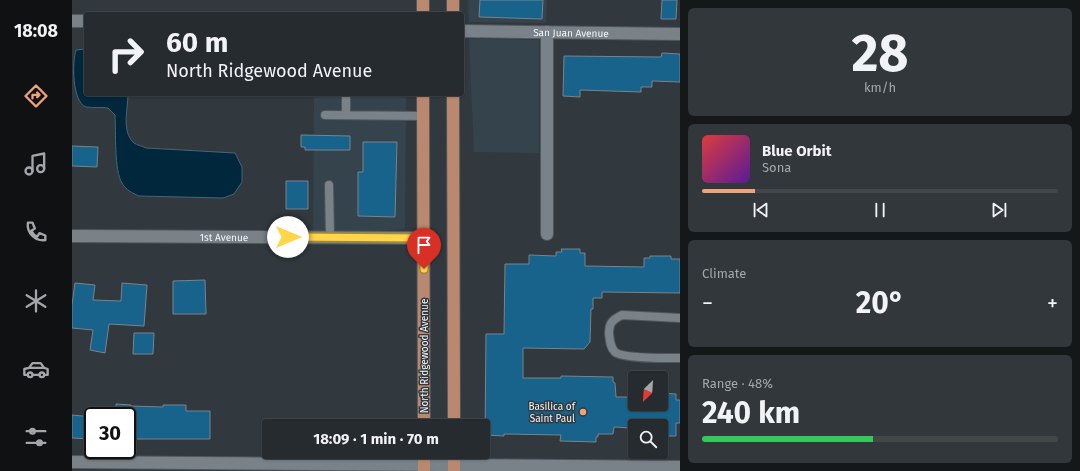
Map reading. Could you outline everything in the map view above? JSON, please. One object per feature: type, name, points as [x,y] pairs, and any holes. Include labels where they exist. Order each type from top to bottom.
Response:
[{"type":"main road","points":[[423,0],[423,12]]},
{"type":"main road","points":[[453,0],[453,12]]},
{"type":"main road","name":"North Ridgewood Avenue","points":[[423,96],[424,419]]},
{"type":"main road","points":[[453,96],[454,419]]},
{"type":"street","points":[[72,21],[84,21]]},
{"type":"street","name":"San Juan Avenue","points":[[464,31],[680,34]]},
{"type":"street","points":[[547,32],[547,234]]},
{"type":"street","name":"1st Avenue","points":[[72,236],[424,238]]},
{"type":"street","points":[[72,462],[229,467],[680,467]]},
{"type":"lane","points":[[346,96],[346,115]]},
{"type":"lane","points":[[325,115],[423,116]]},
{"type":"lane","points":[[329,185],[330,237]]},
{"type":"lane","points":[[680,318],[622,315],[614,319],[610,327],[610,343],[615,352],[625,356],[680,358]]},
{"type":"shaded area","points":[[468,0],[547,0],[546,23],[469,22]]},
{"type":"shaded area","points":[[469,39],[539,40],[539,153],[474,152]]},
{"type":"shaded area","points":[[314,96],[406,96],[405,229],[313,235]]},
{"type":"water","points":[[84,49],[84,96],[128,96],[126,126],[130,138],[134,143],[146,148],[235,153],[242,167],[242,182],[234,194],[223,198],[139,196],[125,188],[119,177],[118,170],[115,115],[108,108],[86,107],[81,104],[74,81],[76,50]]},
{"type":"building","points":[[480,0],[543,0],[542,19],[479,17]]},
{"type":"building","points":[[662,0],[677,0],[676,19],[661,19]]},
{"type":"building","points":[[662,53],[680,54],[680,82],[652,81],[652,87],[641,87],[641,92],[580,90],[580,97],[563,96],[564,56],[661,57]]},
{"type":"building","points":[[301,135],[350,136],[350,150],[305,150],[305,147],[301,147]]},
{"type":"building","points":[[363,142],[397,142],[395,217],[358,216],[358,172],[363,172]]},
{"type":"building","points":[[72,146],[98,147],[97,167],[72,166]]},
{"type":"building","points":[[286,181],[308,181],[308,209],[286,209]]},
{"type":"building","points":[[561,249],[580,249],[580,253],[585,253],[585,266],[644,267],[644,258],[650,258],[650,256],[671,256],[671,259],[680,259],[680,293],[602,292],[602,298],[593,298],[593,309],[591,309],[590,342],[584,349],[523,348],[523,378],[561,378],[561,376],[613,377],[616,397],[628,397],[628,411],[668,411],[668,393],[676,394],[676,400],[680,400],[680,423],[676,423],[676,436],[668,436],[668,419],[628,419],[628,428],[614,427],[613,434],[598,434],[598,437],[596,437],[596,442],[560,441],[561,435],[504,434],[504,436],[490,435],[490,419],[485,419],[486,334],[504,334],[505,264],[529,264],[529,255],[556,256],[556,252],[562,252]]},
{"type":"building","points":[[205,280],[206,314],[173,314],[173,281]]},
{"type":"building","points":[[75,283],[95,285],[93,300],[121,301],[122,283],[147,285],[144,326],[109,324],[105,353],[90,350],[93,330],[72,328],[72,305]]},
{"type":"building","points":[[134,333],[154,333],[153,354],[133,354]]},
{"type":"building","points":[[116,404],[163,407],[163,405],[186,405],[186,411],[210,411],[210,439],[136,439],[136,407],[116,407]]},
{"type":"building","points":[[72,415],[84,416],[84,439],[72,438]]},
{"type":"place","name":"Basilica of Saint Paul","points":[[583,412]]},
{"type":"route","points":[[288,237],[424,238],[424,269]]}]
